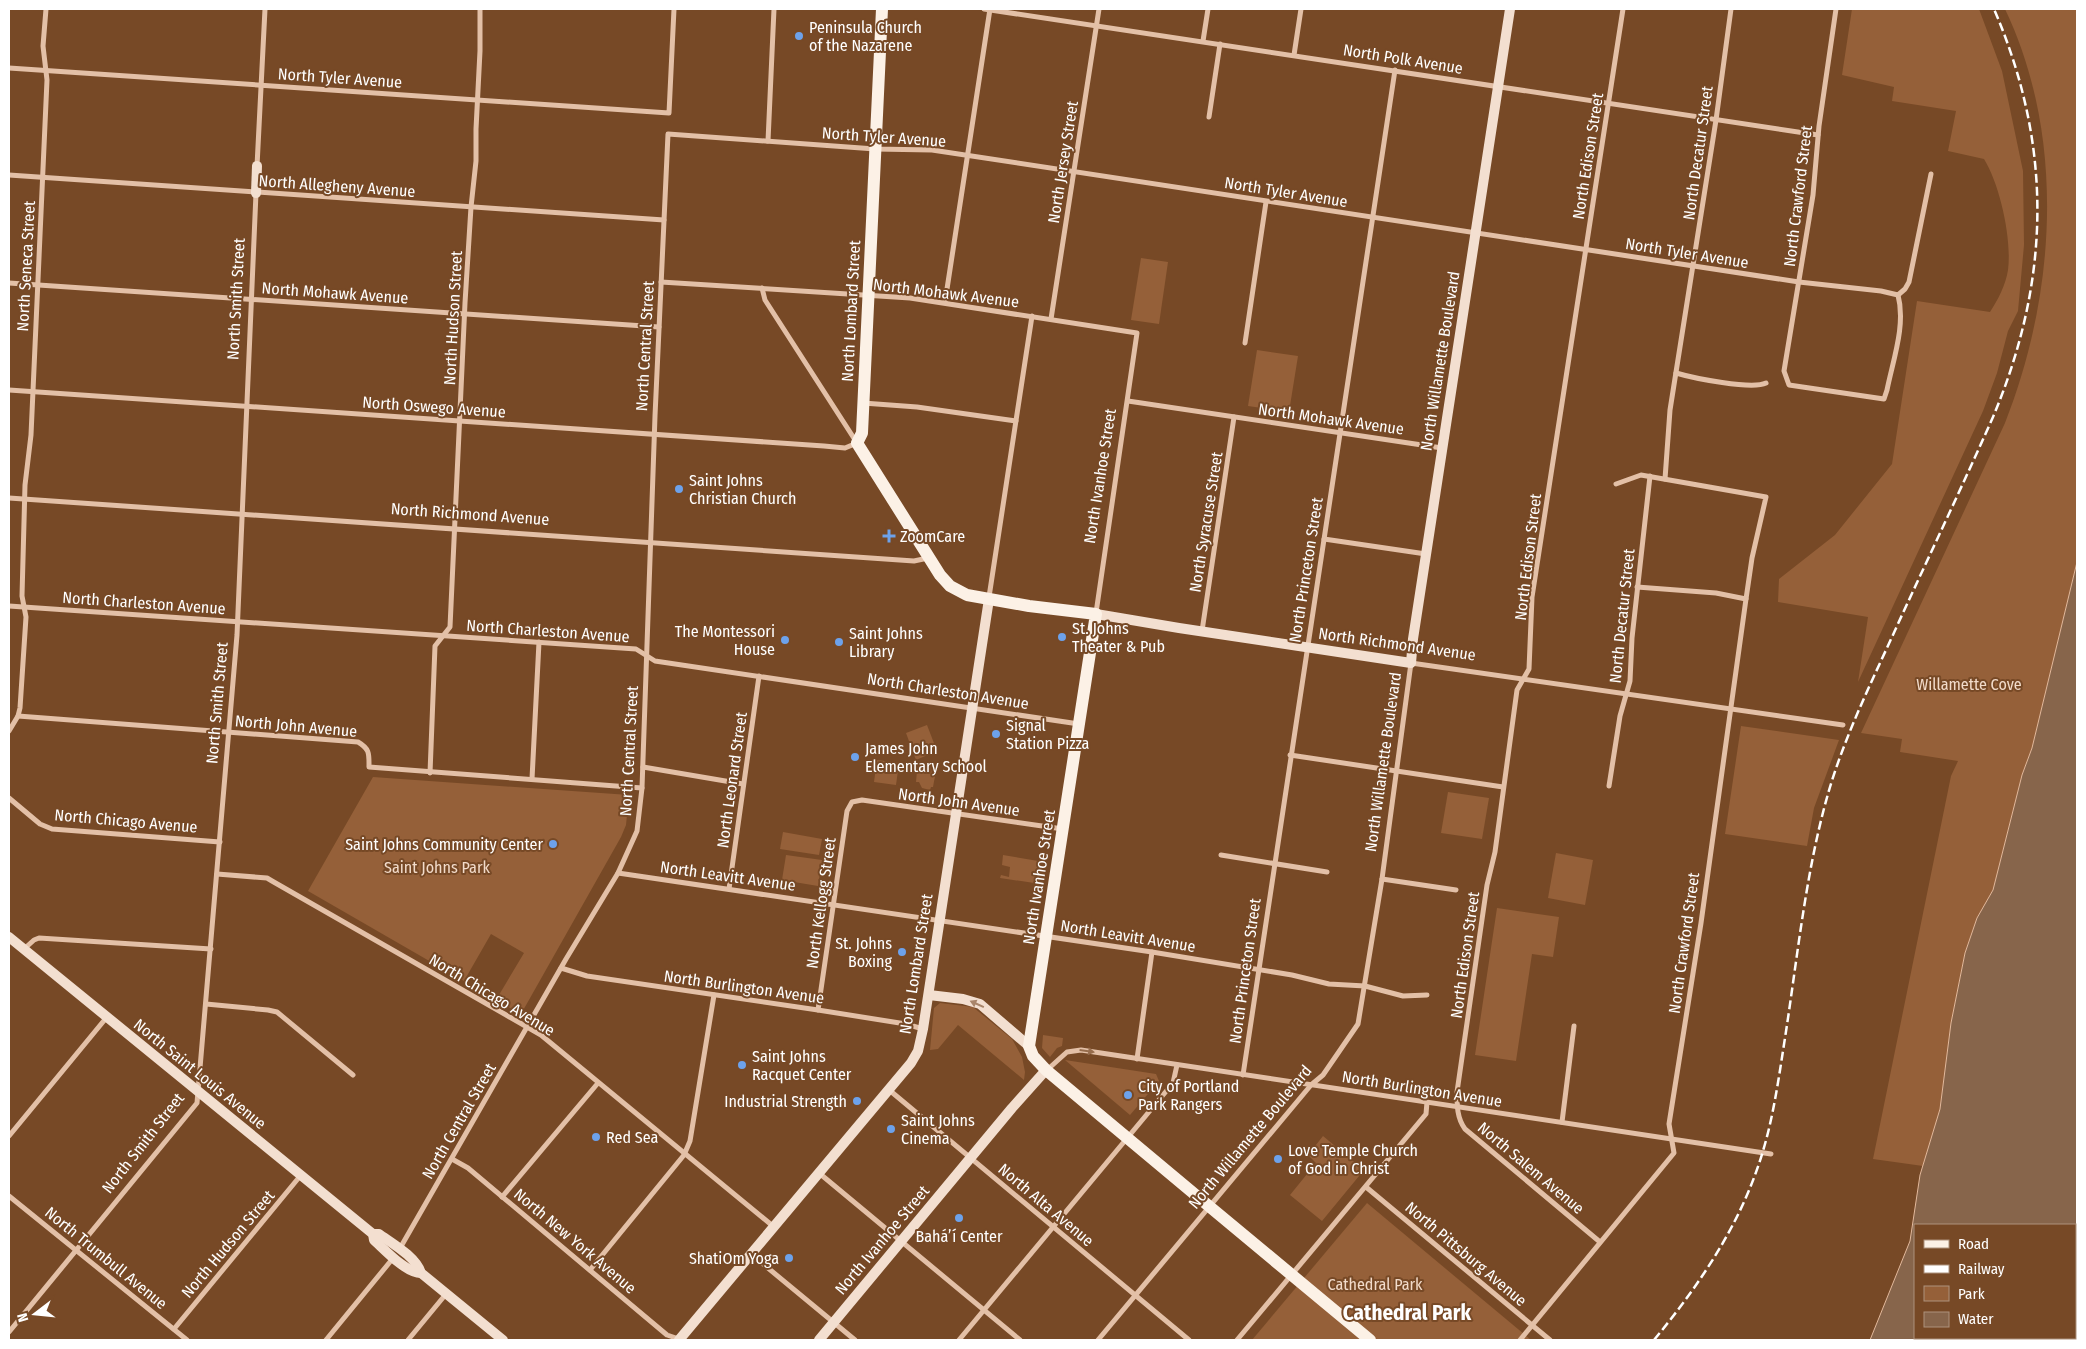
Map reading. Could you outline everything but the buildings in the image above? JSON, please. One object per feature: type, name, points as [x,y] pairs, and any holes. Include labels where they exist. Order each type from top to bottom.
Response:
[{"type":"main road","name":"North Lombard Street","points":[[857,443],[862,433],[882,9]]},
{"type":"main road","name":"North Willamette Boulevard","points":[[1411,663],[1442,448],[1510,9]]},
{"type":"main road","name":"North Smith Street","points":[[256,193],[257,166]]},
{"type":"main road","points":[[857,443],[929,558]]},
{"type":"main road","name":"North Richmond Avenue","points":[[929,558],[950,586],[959,592],[989,599],[1411,663]]},
{"type":"main road","name":"North Lombard Street","points":[[680,1340],[915,1056],[923,1030],[929,995],[989,599]]},
{"type":"main road","name":"North Ivanhoe Street","points":[[1029,1046],[1096,614]]},
{"type":"main road","name":"North Saint Louis Avenue","points":[[9,938],[373,1234],[374,1240],[397,1254],[414,1273],[421,1273],[503,1340]]},
{"type":"main road","points":[[929,995],[963,999],[980,1004],[1029,1046],[1033,1056],[1046,1070],[1370,1340]]},
{"type":"main road","name":"North Ivanhoe Street","points":[[819,1340],[970,1158],[1046,1070]]},
{"type":"street","name":"North Seneca Street","points":[[9,731],[18,716],[26,617],[22,596],[43,178],[47,80],[43,35],[46,9]]},
{"type":"street","name":"North Smith Street","points":[[257,166],[265,9]]},
{"type":"street","name":"North Hudson Street","points":[[430,773],[435,646],[450,627],[465,314],[471,207],[476,160],[480,9]]},
{"type":"street","name":"North Tyler Avenue","points":[[9,68],[669,113],[674,9]]},
{"type":"street","points":[[768,141],[774,9]]},
{"type":"street","points":[[945,302],[968,156],[988,9]]},
{"type":"street","name":"North Polk Avenue","points":[[988,9],[1818,135]]},
{"type":"street","name":"North Jersey Street","points":[[1051,319],[1099,9]]},
{"type":"street","points":[[1203,41],[1208,9]]},
{"type":"street","points":[[1294,55],[1301,9]]},
{"type":"street","name":"North Edison Street","points":[[1457,1106],[1457,1092],[1487,885],[1495,852],[1517,690],[1529,668],[1532,597],[1623,9]]},
{"type":"street","name":"North Decatur Street","points":[[1665,479],[1670,410],[1716,120],[1730,9]]},
{"type":"street","name":"North Crawford Street","points":[[1836,9],[1818,135],[1813,195],[1784,371],[1789,385],[1884,399],[1899,327],[1900,302],[1898,295]]},
{"type":"street","points":[[1209,117],[1220,44]]},
{"type":"street","name":"North Princeton Street","points":[[1242,1074],[1395,70]]},
{"type":"street","name":"North Tyler Avenue","points":[[668,134],[875,149],[920,150],[968,156],[1799,282],[1881,291],[1898,295]]},
{"type":"street","name":"North Central Street","points":[[326,1340],[397,1254],[561,968],[618,873],[637,831],[643,767],[654,435],[668,134]]},
{"type":"street","points":[[1898,295],[1909,282],[1931,174]]},
{"type":"street","name":"North Allegheny Avenue","points":[[9,176],[664,220]]},
{"type":"street","name":"North Smith Street","points":[[9,1332],[197,1103],[237,621],[256,193]]},
{"type":"street","points":[[1244,343],[1266,202]]},
{"type":"street","name":"North Mohawk Avenue","points":[[661,282],[945,302],[1137,333]]},
{"type":"street","name":"North Mohawk Avenue","points":[[9,283],[659,327]]},
{"type":"street","points":[[762,288],[765,300],[857,443]]},
{"type":"street","points":[[989,599],[1032,316]]},
{"type":"street","name":"North Ivanhoe Street","points":[[1096,614],[1137,333]]},
{"type":"street","points":[[1676,372],[1695,377],[1750,385],[1761,385],[1766,382]]},
{"type":"street","name":"North Oswego Avenue","points":[[9,390],[845,448],[857,443]]},
{"type":"street","name":"North Mohawk Avenue","points":[[1128,401],[1442,448]]},
{"type":"street","points":[[863,403],[916,407],[1016,422]]},
{"type":"street","name":"North Syracuse Street","points":[[1202,631],[1234,417]]},
{"type":"street","points":[[1616,484],[1641,475],[1665,479]]},
{"type":"street","name":"North Decatur Street","points":[[1609,786],[1620,716],[1630,681],[1632,638],[1650,476]]},
{"type":"street","name":"North Crawford Street","points":[[1520,1340],[1674,1153],[1669,1124],[1752,558],[1766,496],[1665,479]]},
{"type":"street","name":"North Richmond Avenue","points":[[9,498],[454,530],[914,560],[929,558]]},
{"type":"street","points":[[1324,539],[1426,554]]},
{"type":"street","points":[[1637,587],[1716,593],[1746,599]]},
{"type":"street","name":"North Charleston Avenue","points":[[9,606],[636,649],[655,661],[1079,724]]},
{"type":"street","points":[[532,779],[539,642]]},
{"type":"street","name":"North Richmond Avenue","points":[[1411,663],[1843,726]]},
{"type":"street","name":"North Willamette Boulevard","points":[[1098,1340],[1311,1085],[1323,1075],[1357,1027],[1382,879],[1411,663]]},
{"type":"street","name":"North Leonard Street","points":[[729,889],[759,676]]},
{"type":"street","name":"North John Avenue","points":[[18,716],[358,742],[366,746],[369,753],[369,767],[642,788]]},
{"type":"street","points":[[1290,755],[1503,787]]},
{"type":"street","points":[[643,767],[743,784]]},
{"type":"street","name":"North Chicago Avenue","points":[[9,798],[40,824],[52,829],[220,842]]},
{"type":"street","name":"North John Avenue","points":[[852,802],[864,800],[1063,829]]},
{"type":"street","name":"North Kellogg Street","points":[[818,1010],[848,811],[852,802]]},
{"type":"street","points":[[1221,855],[1327,872]]},
{"type":"street","name":"North Leavitt Avenue","points":[[618,873],[1152,952],[1292,974],[1329,984],[1365,986],[1403,996],[1427,995]]},
{"type":"street","name":"North Chicago Avenue","points":[[217,874],[266,878],[541,1035],[684,1155],[774,1227]]},
{"type":"street","points":[[1382,879],[1456,890]]},
{"type":"street","points":[[24,949],[34,940],[55,939],[211,949]]},
{"type":"street","points":[[1137,1059],[1152,952]]},
{"type":"street","name":"North Burlington Avenue","points":[[561,968],[587,976],[906,1024],[923,1030]]},
{"type":"street","points":[[590,1270],[684,1155],[690,1141],[714,995]]},
{"type":"street","points":[[206,1004],[277,1012],[353,1075]]},
{"type":"street","points":[[9,1136],[107,1017]]},
{"type":"street","points":[[1562,1122],[1574,1026]]},
{"type":"street","name":"North Burlington Avenue","points":[[1046,1070],[1060,1056],[1074,1050],[1771,1154]]},
{"type":"street","points":[[959,1340],[1173,1083],[1177,1065]]},
{"type":"street","points":[[502,1197],[598,1083]]},
{"type":"street","name":"North Alta Avenue","points":[[888,1089],[1189,1340]]},
{"type":"street","points":[[1237,1340],[1426,1114],[1427,1102]]},
{"type":"street","name":"North Salem Avenue","points":[[1457,1106],[1461,1124],[1465,1129],[1600,1242]]},
{"type":"street","name":"North New York Avenue","points":[[452,1159],[468,1168],[667,1335],[680,1340]]},
{"type":"street","points":[[819,1173],[1020,1340]]},
{"type":"street","name":"North Hudson Street","points":[[174,1329],[301,1175]]},
{"type":"street","name":"North Pittsburg Avenue","points":[[1366,1187],[1550,1340]]},
{"type":"street","name":"North Trumbull Avenue","points":[[9,1196],[187,1340]]},
{"type":"street","points":[[751,1254],[855,1340]]},
{"type":"street","points":[[408,1340],[446,1294]]},
{"type":"green space","points":[[1852,9],[1979,9],[2002,71],[2023,171],[2024,245],[2018,311],[2008,331],[1997,373],[1983,411],[1858,682],[1868,617],[1778,602],[1779,579],[1835,535],[1892,464],[1917,301],[1990,312],[1999,297],[2005,281],[2009,257],[2004,213],[2000,197],[1984,159],[1948,151],[1956,111],[1892,101],[1894,87],[1842,75]]},
{"type":"green space","name":"Willamette Cove","points":[[2005,9],[2077,9],[2077,562],[2032,748],[2022,775],[1993,890],[1977,918],[1965,953],[1951,1023],[1940,1109],[1923,1166],[1873,1159],[1951,776],[1958,761],[1900,752],[1902,739],[1861,733],[2005,423],[2022,373],[2035,322],[2043,269],[2047,216],[2045,162],[2038,110],[2025,58]]},
{"type":"green space","points":[[1141,258],[1168,262],[1159,324],[1131,320]]},
{"type":"green space","points":[[1257,350],[1298,356],[1289,412],[1248,406]]},
{"type":"green space","points":[[927,725],[937,751],[916,760],[906,733]]},
{"type":"green space","points":[[1741,726],[1839,740],[1814,808],[1807,846],[1725,834]]},
{"type":"green space","points":[[877,760],[899,763],[896,785],[874,782]]},
{"type":"green space","points":[[925,765],[931,766],[932,774],[935,776],[933,787],[930,790],[922,788],[919,782],[916,782],[917,771]]},
{"type":"green space","name":"Saint Johns Park","points":[[373,777],[629,795],[626,825],[621,837],[521,1014],[496,1000],[524,953],[491,934],[464,981],[308,891]]},
{"type":"green space","points":[[1448,792],[1489,798],[1482,839],[1441,833]]},
{"type":"green space","points":[[783,832],[822,839],[819,855],[780,849]]},
{"type":"green space","points":[[1556,853],[1593,860],[1585,905],[1548,898]]},
{"type":"green space","points":[[786,855],[822,860],[818,886],[782,880]]},
{"type":"green space","points":[[1003,855],[1044,862],[1041,884],[1000,878],[1001,875],[1009,877],[1010,867],[1002,865]]},
{"type":"green space","points":[[1497,908],[1559,917],[1553,957],[1532,954],[1516,1061],[1475,1055]]},
{"type":"green space","points":[[940,1003],[973,1007],[1012,1039],[1022,1057],[1025,1072],[1024,1080],[958,1025],[938,1049],[930,1050],[934,1008]]},
{"type":"green space","points":[[1043,1035],[1063,1038],[1062,1046],[1057,1048],[1050,1057],[1042,1048]]},
{"type":"green space","points":[[1065,1060],[1156,1074],[1159,1081],[1130,1115]]},
{"type":"green space","points":[[1323,1136],[1364,1170],[1322,1221],[1290,1195],[1316,1163],[1308,1155]]},
{"type":"green space","name":"Cathedral Park","points":[[1367,1203],[1531,1340],[1252,1340]]},
{"type":"water","points":[[2077,562],[2077,1340],[1870,1340],[1910,1241],[1920,1175],[1940,1109],[1951,1023],[1965,953],[1977,918],[1993,890],[2022,775],[2032,748]]},
{"type":"railway","points":[[1654,1340],[1704,1274],[1732,1227],[1754,1177],[1767,1137],[1773,1109],[1809,880],[1830,787],[1861,705],[1993,417],[2012,365],[2026,314],[2034,263],[2037,213],[2035,162],[2027,111],[2013,60],[1994,9]]},
{"type":"place","name":"Peninsula Church of the Nazarene","points":[[799,36]]},
{"type":"place","name":"Saint Johns Christian Church","points":[[679,489]]},
{"type":"place","name":"ZoomCare","points":[[889,536]]},
{"type":"place","name":"St. Johns Theater & Pub","points":[[1062,637]]},
{"type":"place","name":"The Montessori House","points":[[785,640]]},
{"type":"place","name":"Saint Johns Library","points":[[839,642]]},
{"type":"place","name":"Signal Station Pizza","points":[[996,734]]},
{"type":"place","name":"James John Elementary School","points":[[855,757]]},
{"type":"place","name":"Saint Johns Community Center","points":[[553,844]]},
{"type":"place","name":"St. Johns Boxing","points":[[902,952]]},
{"type":"place","name":"Saint Johns Racquet Center","points":[[742,1065]]},
{"type":"place","name":"City of Portland Park Rangers","points":[[1128,1095]]},
{"type":"place","name":"Industrial Strength","points":[[857,1101]]},
{"type":"place","name":"Saint Johns Cinema","points":[[891,1129]]},
{"type":"place","name":"Red Sea","points":[[596,1137]]},
{"type":"place","name":"Love Temple Church of God in Christ","points":[[1278,1159]]},
{"type":"place","name":"Bahá’í Center","points":[[959,1218]]},
{"type":"place","name":"ShatiOm Yoga","points":[[789,1258]]},
{"type":"district","name":"Cathedral Park","points":[[1407,1313]]}]
